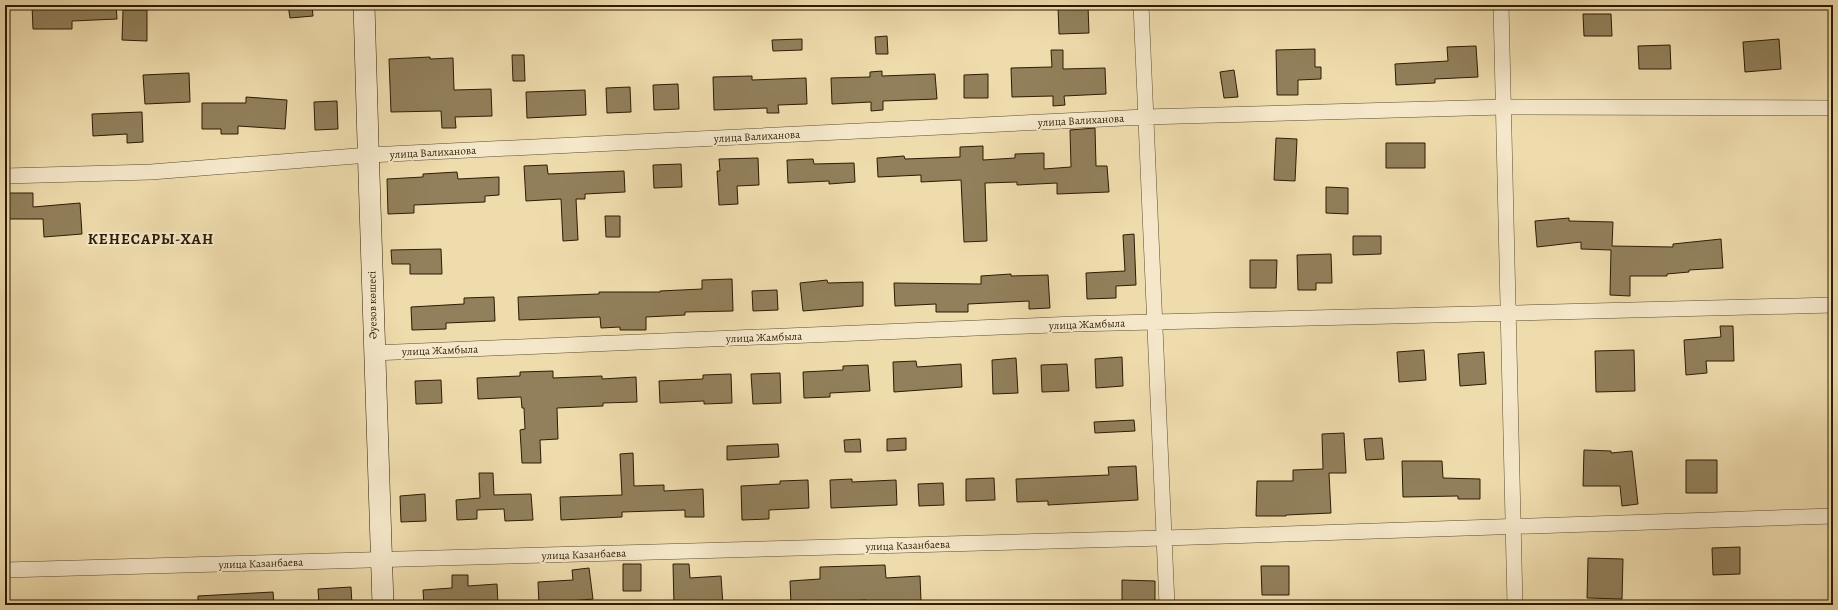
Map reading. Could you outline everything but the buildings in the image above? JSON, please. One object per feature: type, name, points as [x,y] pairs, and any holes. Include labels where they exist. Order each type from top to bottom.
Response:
[{"type":"main road","name":"Әуезов көшесі","points":[[364,5],[373,353],[383,605]]},
{"type":"street","points":[[1141,5],[1167,605]]},
{"type":"street","points":[[1501,5],[1515,605]]},
{"type":"street","name":"улица Валиханова","points":[[5,176],[151,172],[369,155],[1145,117],[1504,107],[1833,108]]},
{"type":"street","name":"улица Жамбыла","points":[[373,353],[1067,324],[1833,306]]},
{"type":"street","name":"улица Казанбаева","points":[[5,570],[1164,538],[1833,516]]},
{"type":"district","name":"КЕНЕСАРЫ-ХАН","points":[[151,239]]}]
